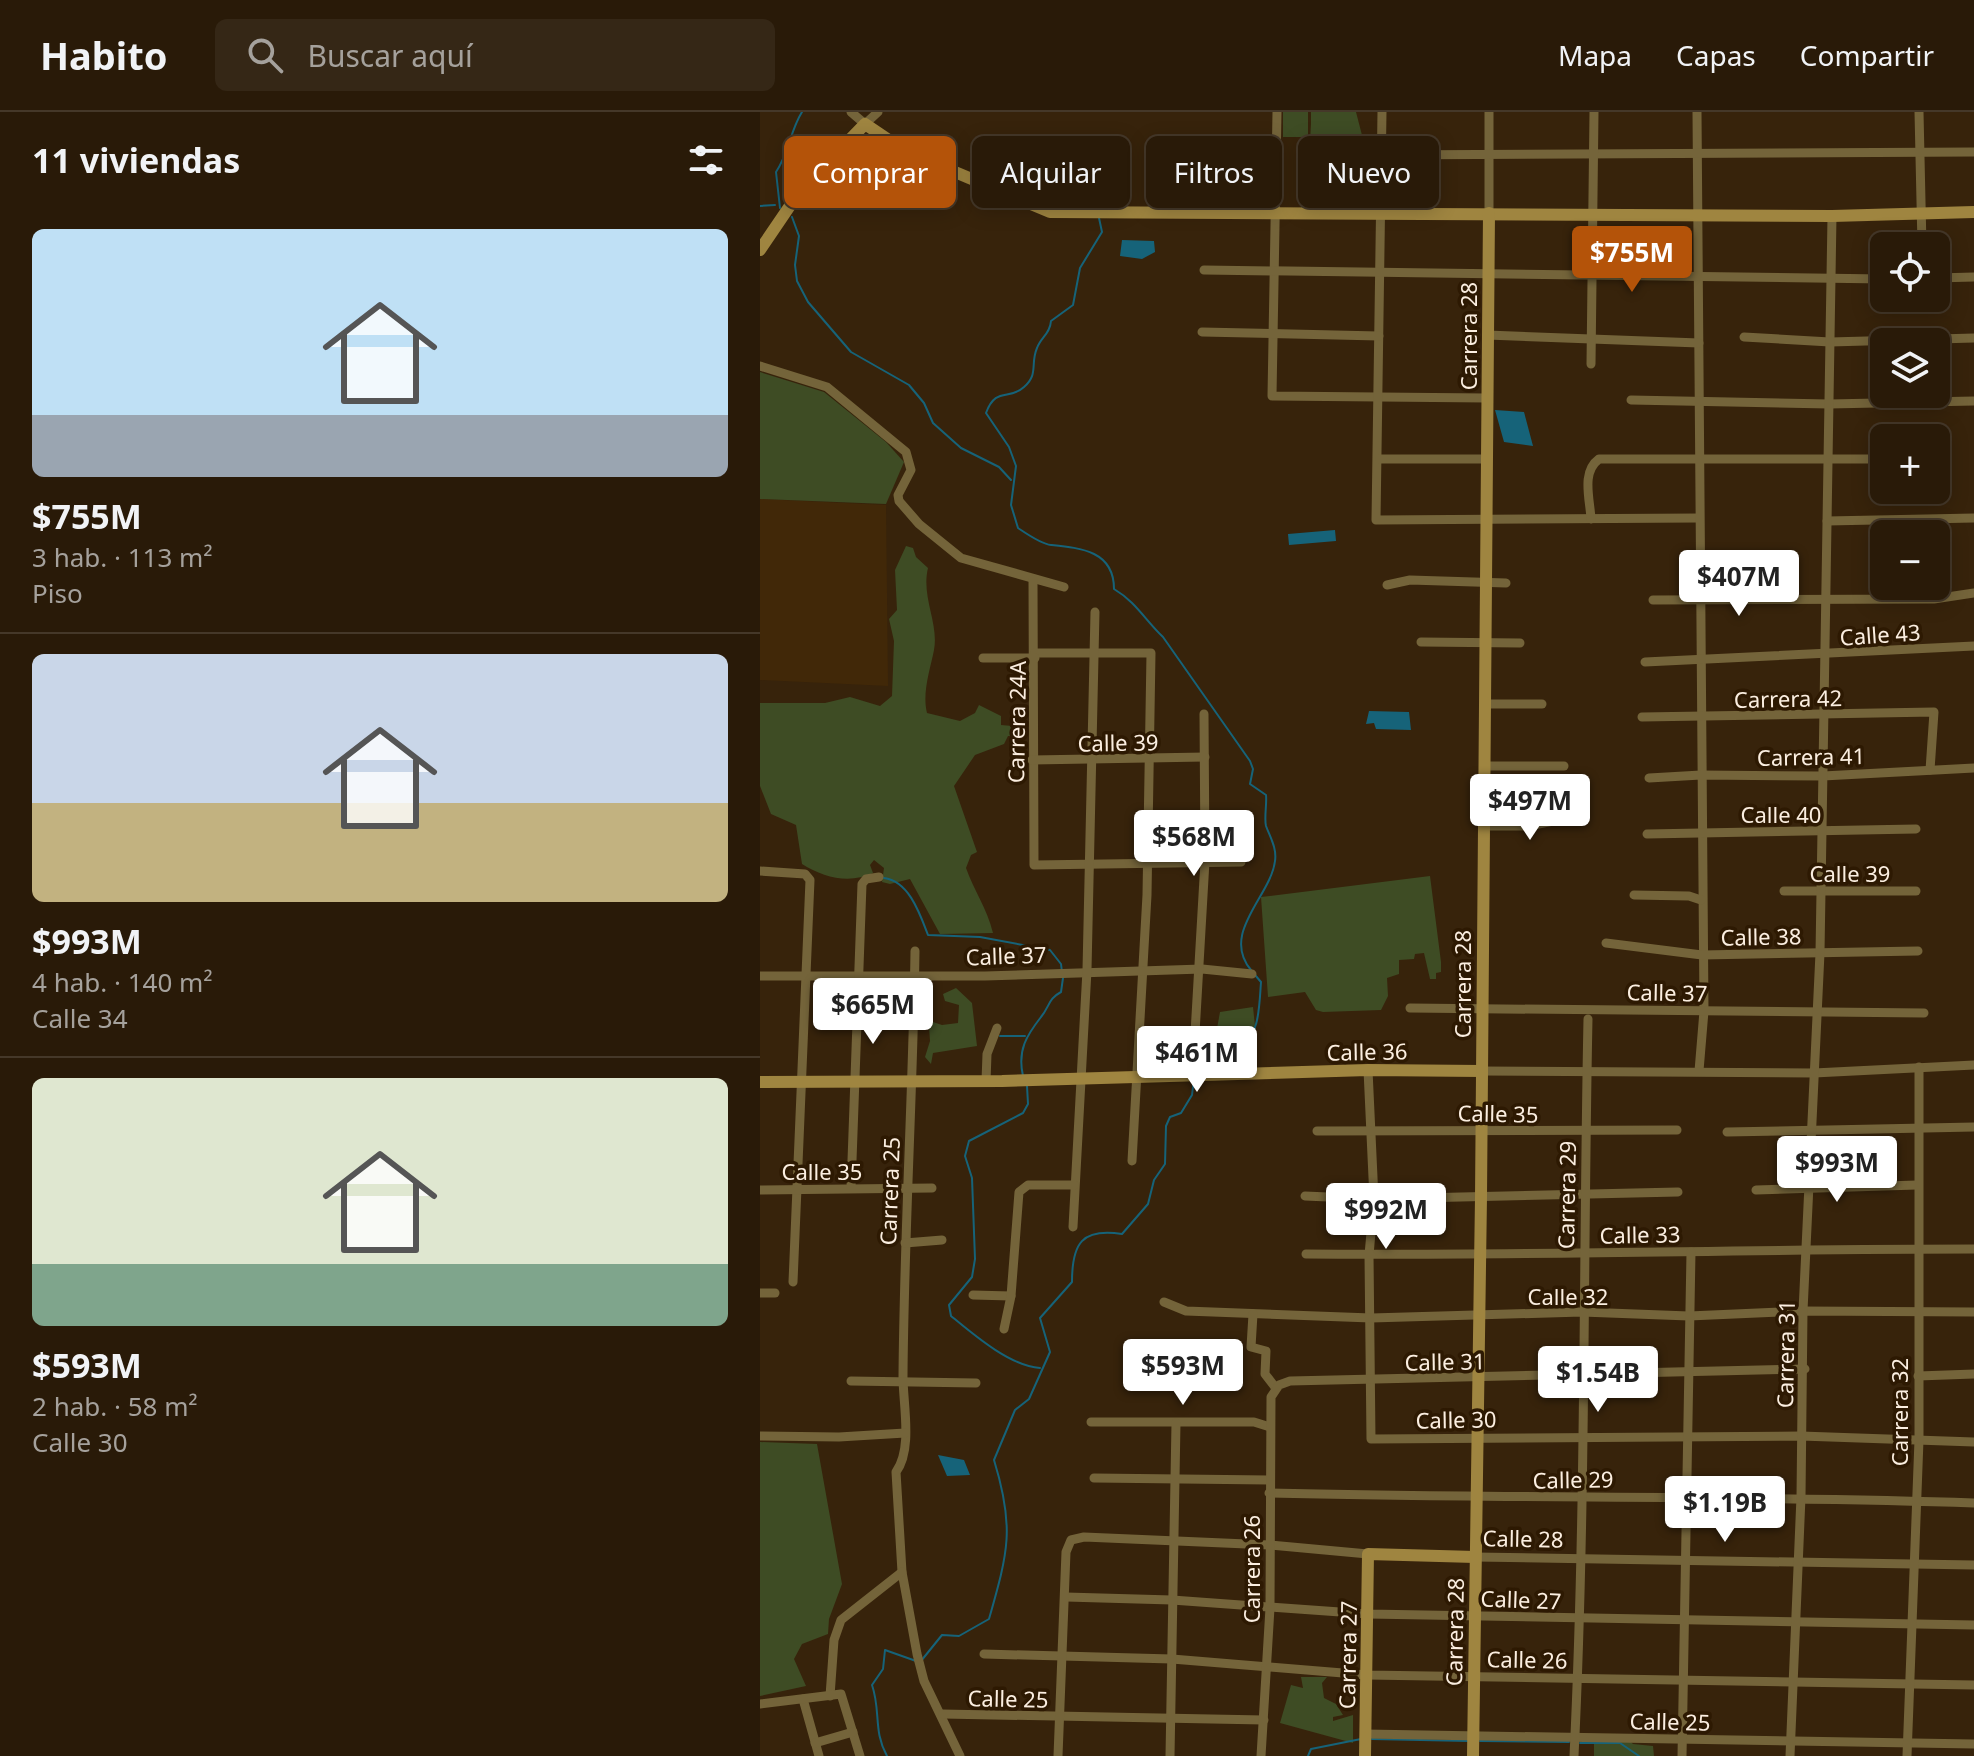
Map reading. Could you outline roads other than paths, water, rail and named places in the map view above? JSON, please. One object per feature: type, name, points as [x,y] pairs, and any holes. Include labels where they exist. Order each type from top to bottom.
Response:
[{"type":"street","points":[[851,112],[905,151],[1050,212],[1591,216],[1832,216],[1974,212]]},
{"type":"street","points":[[760,250],[800,191],[878,112]]},
{"type":"street","points":[[1277,112],[1278,136]]},
{"type":"street","points":[[1381,136],[1382,112]]},
{"type":"street","points":[[1489,112],[1489,213]]},
{"type":"street","points":[[1591,364],[1594,112]]},
{"type":"street","points":[[1697,112],[1704,1011],[1699,1071]]},
{"type":"street","points":[[1919,112],[1922,232]]},
{"type":"street","points":[[1439,155],[1974,152]]},
{"type":"street","points":[[1278,208],[1272,396],[1487,398]]},
{"type":"street","points":[[1381,208],[1377,397],[1380,459],[1376,520],[1699,518]]},
{"type":"street","name":"Carrera 28","points":[[1473,1756],[1489,213]]},
{"type":"street","name":"Carrera 31","points":[[1790,1756],[1805,1369],[1803,1311],[1814,1130],[1820,953],[1832,216]]},
{"type":"street","points":[[1204,270],[1870,280]]},
{"type":"street","points":[[1950,278],[1974,277]]},
{"type":"street","points":[[1202,332],[1379,336]]},
{"type":"street","points":[[1487,335],[1699,343]]},
{"type":"street","points":[[1744,337],[1830,342],[1974,338]]},
{"type":"street","points":[[760,366],[827,387],[906,452],[911,470],[898,495],[899,501],[919,524],[951,551],[961,558],[1064,587]]},
{"type":"street","points":[[1631,400],[1829,404],[1974,401]]},
{"type":"street","points":[[1380,459],[1487,459]]},
{"type":"street","points":[[1591,519],[1588,474],[1590,466],[1599,459],[1870,459]]},
{"type":"street","points":[[1827,521],[1974,518]]},
{"type":"street","name":"Carrera 24A","points":[[1033,580],[1034,865],[1088,864]]},
{"type":"street","points":[[1387,585],[1410,580],[1506,583]]},
{"type":"street","points":[[1653,600],[1934,599],[1974,593]]},
{"type":"street","points":[[1073,1227],[1095,612]]},
{"type":"street","points":[[1421,642],[1520,643]]},
{"type":"street","name":"Calle 43","points":[[1645,662],[1825,656],[1974,646]]},
{"type":"street","points":[[983,658],[1151,653],[1143,970],[1132,1161]]},
{"type":"street","points":[[1485,704],[1542,704]]},
{"type":"street","name":"Carrera 42","points":[[1642,717],[1934,712],[1930,770]]},
{"type":"street","points":[[1195,1033],[1202,969],[1204,714]]},
{"type":"street","name":"Calle 39","points":[[1032,760],[1092,762],[1205,757]]},
{"type":"street","points":[[1484,766],[1564,766]]},
{"type":"street","name":"Carrera 41","points":[[1649,778],[1701,775],[1823,776],[1974,768]]},
{"type":"street","points":[[1484,826],[1529,826],[1572,817]]},
{"type":"street","name":"Calle 40","points":[[1647,834],[1916,829]]},
{"type":"street","points":[[1088,864],[1241,862]]},
{"type":"street","points":[[760,871],[808,876],[793,1282]]},
{"type":"street","points":[[851,1188],[862,884],[866,879],[879,877]]},
{"type":"street","name":"Calle 39","points":[[1784,891],[1916,891]]},
{"type":"street","points":[[1634,895],[1689,896],[1701,900]]},
{"type":"street","name":"Calle 38","points":[[1606,943],[1702,955],[1918,951]]},
{"type":"street","name":"Carrera 25","points":[[915,951],[906,1189],[905,1433],[895,1480],[902,1572],[917,1654],[924,1681],[943,1714],[960,1756]]},
{"type":"street","name":"Calle 37","points":[[760,976],[914,977],[1202,969],[1252,974]]},
{"type":"street","name":"Calle 37","points":[[1410,1008],[1924,1013]]},
{"type":"street","name":"Carrera 29","points":[[1574,1756],[1580,1619],[1582,1253],[1588,1019]]},
{"type":"street","points":[[986,1081],[987,1054],[997,1028]]},
{"type":"street","name":"Calle 36","points":[[760,1082],[1002,1081],[1368,1070],[1814,1073],[1974,1065]]},
{"type":"street","name":"Carrera 32","points":[[1907,1756],[1919,1440],[1916,1314],[1919,1067]]},
{"type":"street","points":[[1368,1070],[1374,1199],[1369,1255],[1371,1380]]},
{"type":"street","points":[[1727,1132],[1974,1127]]},
{"type":"street","name":"Calle 35","points":[[1317,1131],[1370,1128],[1585,1132],[1677,1130]]},
{"type":"street","points":[[1004,1329],[1011,1296],[1019,1192],[1028,1185],[1074,1185]]},
{"type":"street","points":[[1756,1190],[1917,1185]]},
{"type":"street","name":"Calle 35","points":[[760,1190],[932,1188]]},
{"type":"street","points":[[1305,1196],[1374,1199],[1678,1192]]},
{"type":"street","points":[[905,1243],[942,1240]]},
{"type":"street","name":"Calle 33","points":[[1306,1254],[1480,1257],[1807,1249],[1974,1249]]},
{"type":"street","points":[[1682,1756],[1691,1252]]},
{"type":"street","points":[[760,1293],[775,1293]]},
{"type":"street","points":[[973,1295],[1011,1296]]},
{"type":"street","name":"Calle 32","points":[[1164,1302],[1186,1311],[1371,1318],[1582,1312],[1689,1316],[1803,1311],[1974,1312]]},
{"type":"street","points":[[1253,1314],[1251,1347],[1266,1351],[1265,1374],[1277,1386]]},
{"type":"street","name":"Calle 31","points":[[1277,1386],[1290,1381],[1805,1369]]},
{"type":"street","points":[[1918,1376],[1974,1374]]},
{"type":"street","name":"Calle 30","points":[[1371,1380],[1371,1439],[1801,1436],[1974,1442]]},
{"type":"street","points":[[851,1381],[976,1383]]},
{"type":"street","name":"Carrera 26","points":[[1261,1756],[1270,1608],[1271,1397],[1277,1386]]},
{"type":"street","points":[[1091,1422],[1254,1422],[1270,1427]]},
{"type":"street","points":[[1170,1756],[1176,1423]]},
{"type":"street","points":[[760,1436],[905,1433]]},
{"type":"street","points":[[1094,1478],[1269,1480]]},
{"type":"street","name":"Calle 29","points":[[1269,1493],[1476,1499],[1801,1497],[1974,1503]]},
{"type":"street","name":"Calle 28","points":[[1066,1597],[1066,1552],[1071,1540],[1084,1537],[1270,1545],[1368,1554],[1974,1565]]},
{"type":"street","name":"Carrera 27","points":[[1365,1756],[1368,1554]]},
{"type":"street","points":[[830,1696],[834,1640],[841,1620],[902,1572]]},
{"type":"street","points":[[1058,1756],[1066,1597]]},
{"type":"street","name":"Calle 27","points":[[1066,1597],[1172,1600],[1368,1614],[1974,1625]]},
{"type":"street","name":"Calle 26","points":[[984,1654],[1172,1659],[1367,1675],[1974,1685]]},
{"type":"street","points":[[760,1704],[842,1694],[860,1756]]},
{"type":"street","points":[[803,1699],[819,1756]]},
{"type":"street","name":"Calle 25","points":[[943,1714],[1264,1720]]},
{"type":"street","points":[[815,1743],[853,1732]]},
{"type":"street","name":"Calle 25","points":[[1366,1734],[1974,1744]]},
{"type":"water","points":[[1122,240],[1154,241],[1155,252],[1142,259],[1120,256]]},
{"type":"water","points":[[1495,410],[1524,412],[1533,446],[1504,442]]},
{"type":"water","points":[[1335,530],[1336,541],[1289,545],[1288,534]]},
{"type":"water","points":[[1369,711],[1409,712],[1411,730],[1376,729],[1374,723],[1366,724]]},
{"type":"water","points":[[938,1455],[964,1460],[970,1475],[947,1476]]},
{"type":"waterway","points":[[780,208],[776,172],[802,112]]},
{"type":"waterway","points":[[760,206],[775,205]]},
{"type":"waterway","points":[[792,217],[799,236],[795,265],[797,281],[808,302],[851,352],[909,385],[924,403],[933,423],[961,448],[999,467],[1011,480]]},
{"type":"waterway","points":[[1099,218],[1102,232],[1080,268],[1073,305],[1051,321],[1037,348],[1029,382],[1018,391],[998,397],[986,413],[1009,447],[1016,466],[1011,505],[1018,528],[1043,543],[1084,550],[1102,559],[1113,576],[1114,589],[1134,605],[1163,637],[1250,761],[1253,769],[1250,784],[1266,795],[1265,823],[1275,856],[1272,874],[1244,928],[1241,942],[1243,956],[1251,970]]},
{"type":"waterway","points":[[884,878],[893,880],[907,892],[928,935],[980,937],[1050,950],[1061,964],[1062,972]]},
{"type":"waterway","points":[[1195,1069],[1202,1051],[1240,1051],[1247,1044],[1259,1010],[1261,982],[1255,975]]},
{"type":"waterway","points":[[1023,1076],[1021,1058],[1024,1044],[1051,1000],[1061,992],[1063,978]]},
{"type":"waterway","points":[[1000,1036],[1025,1036]]},
{"type":"waterway","points":[[921,1661],[942,1635],[959,1636],[989,1619],[1001,1575],[1007,1523],[994,1460],[1015,1410],[1029,1399],[1050,1352],[1040,1318],[1072,1282],[1074,1257],[1082,1241],[1097,1233],[1122,1234],[1148,1204],[1154,1180],[1165,1164],[1166,1126],[1170,1117],[1181,1113],[1192,1095],[1194,1079]]},
{"type":"waterway","points":[[1027,1086],[1028,1104],[1023,1113],[969,1141],[965,1156],[972,1178],[975,1259],[972,1277],[949,1305],[951,1316],[993,1348],[1017,1362],[1040,1368]]},
{"type":"waterway","points":[[887,1756],[880,1738],[872,1685],[883,1669],[885,1650],[916,1661]]},
{"type":"waterway","points":[[1308,1756],[1311,1749],[1361,1739]]},
{"type":"waterway","points":[[1372,1739],[1469,1741]]},
{"type":"waterway","points":[[1480,1741],[1569,1742]]},
{"type":"waterway","points":[[1580,1743],[1620,1743],[1639,1756]]}]
